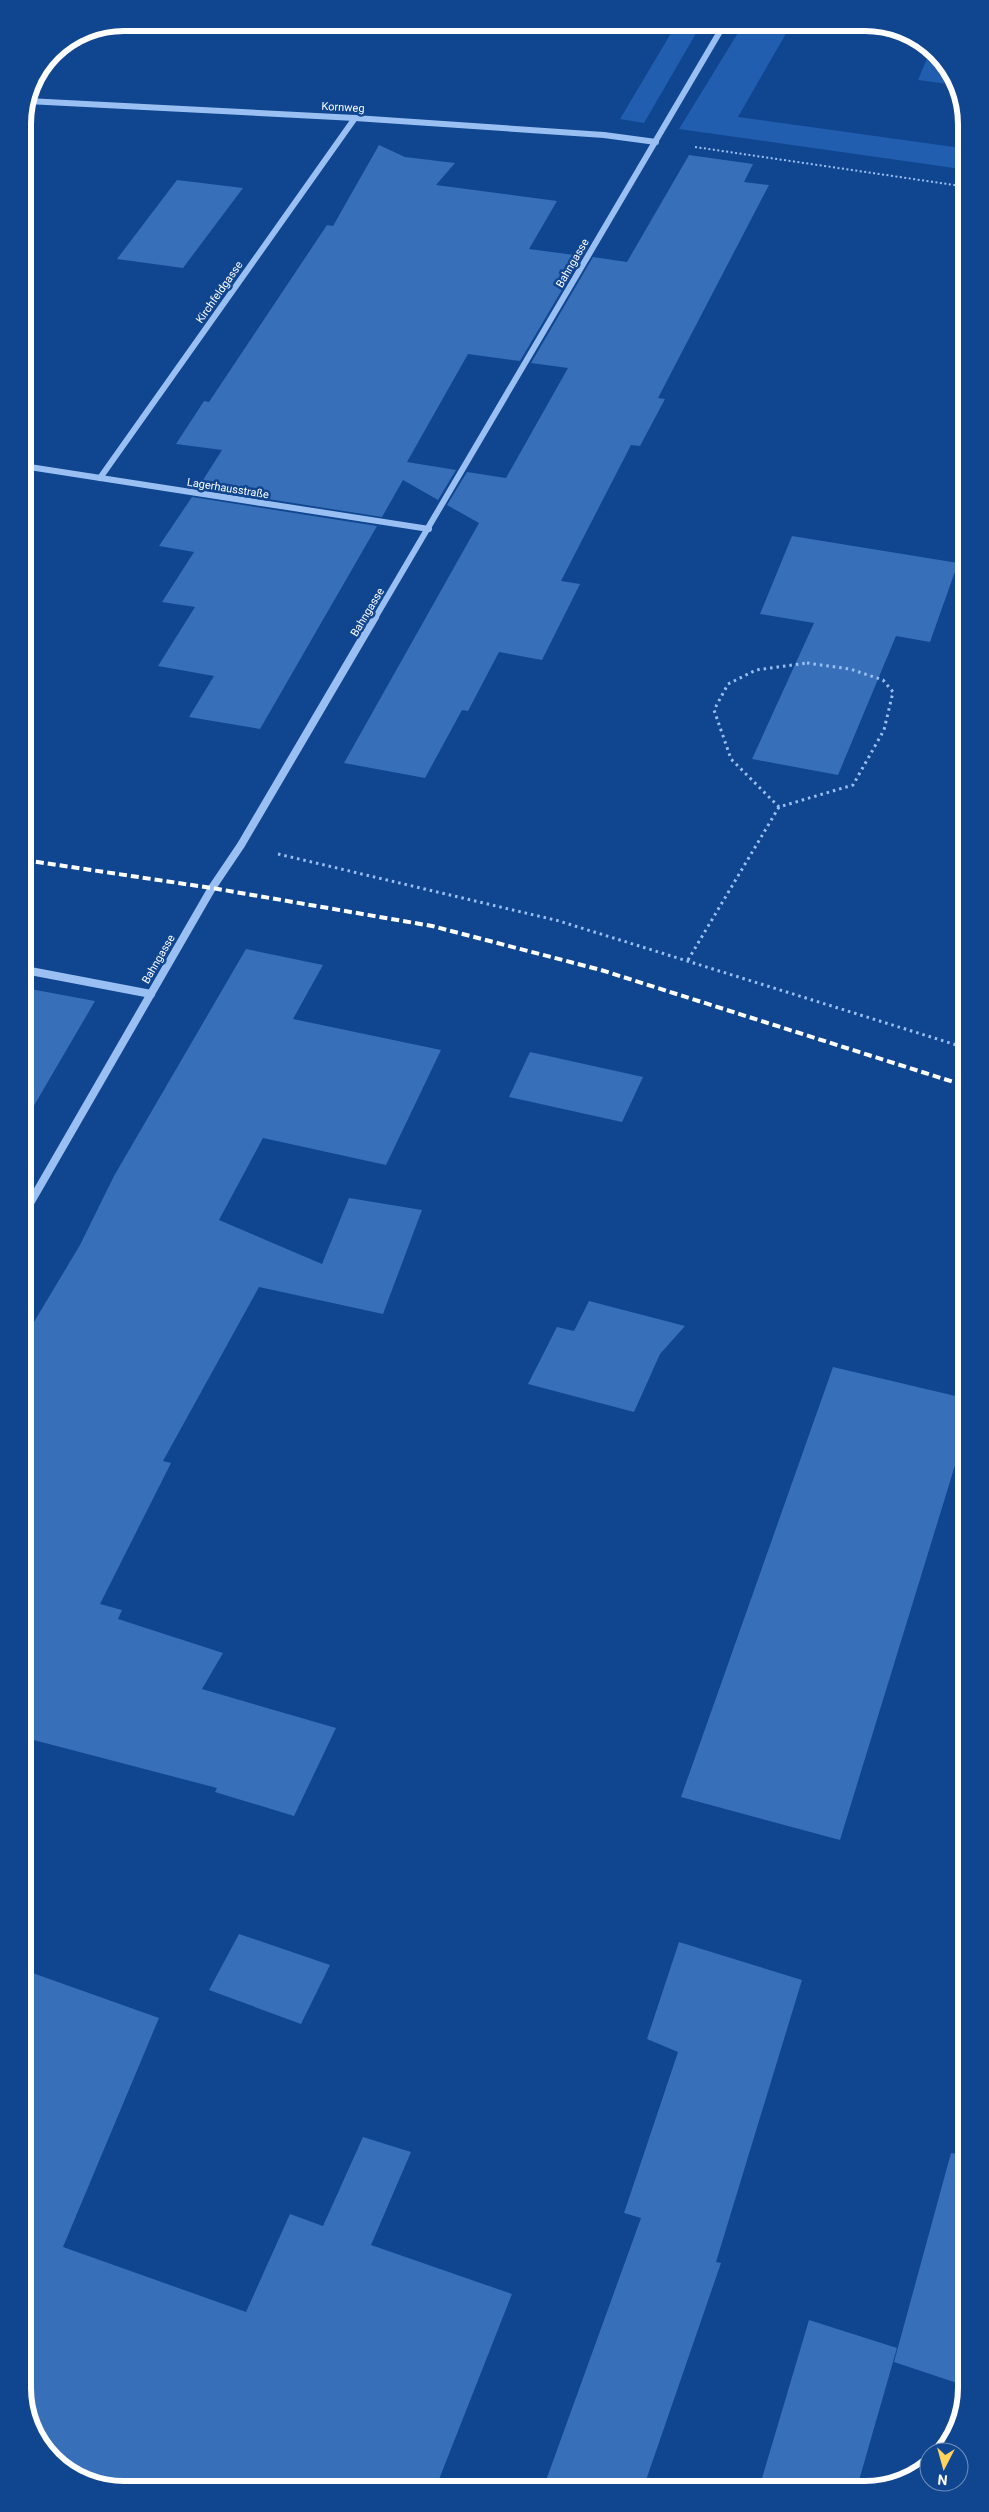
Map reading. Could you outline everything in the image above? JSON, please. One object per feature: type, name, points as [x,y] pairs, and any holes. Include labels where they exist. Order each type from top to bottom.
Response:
[{"type":"street","name":"Bahngasse","points":[[31,1202],[212,888],[241,846],[720,31]]},
{"type":"street","name":"Kornweg","points":[[34,101],[355,118],[604,135],[656,142]]},
{"type":"street","name":"Kirchfeldgasse","points":[[100,478],[355,118]]},
{"type":"street","name":"Lagerhausstraße","points":[[31,467],[429,529]]},
{"type":"street","points":[[31,971],[151,994]]},
{"type":"path","points":[[656,142],[958,186]]},
{"type":"path","points":[[688,960],[779,807],[854,785],[884,730],[893,692],[883,680],[850,669],[807,663],[756,670],[728,684],[714,710],[731,759],[779,807]]},
{"type":"path","points":[[241,846],[559,921],[958,1044]]},
{"type":"shaded area","points":[[672,31],[697,31],[644,123],[620,119]]},
{"type":"shaded area","points":[[739,31],[787,31],[738,117],[958,148],[958,169],[679,129]]},
{"type":"shaded area","points":[[928,56],[942,72],[948,84],[918,80]]},
{"type":"building","points":[[379,145],[405,157],[455,163],[436,185],[557,201],[529,249],[582,256],[520,361],[468,354],[407,462],[456,470],[438,500],[403,480],[382,517],[198,488],[222,450],[176,444],[204,401],[209,402],[327,225],[333,226]]},
{"type":"building","points":[[689,155],[753,164],[744,182],[769,185],[658,398],[665,399],[640,446],[631,445],[561,581],[580,584],[542,660],[499,652],[468,711],[462,710],[425,778],[344,763],[479,523],[447,505],[467,472],[506,478],[568,368],[531,363],[593,257],[627,262]]},
{"type":"building","points":[[177,180],[243,188],[183,268],[117,259]]},
{"type":"building","points":[[192,497],[377,526],[260,729],[189,717],[214,676],[158,666],[195,607],[162,602],[194,552],[159,546]]},
{"type":"building","points":[[792,536],[958,563],[930,642],[896,636],[838,775],[752,759],[814,623],[760,614]]},
{"type":"building","points":[[246,949],[323,965],[293,1019],[441,1050],[386,1165],[263,1138],[219,1220],[322,1264],[349,1198],[422,1210],[383,1314],[259,1287],[163,1461],[171,1463],[100,1604],[122,1610],[118,1619],[223,1653],[202,1689],[336,1728],[294,1816],[215,1792],[217,1788],[31,1739],[31,1327],[80,1245],[114,1176]]},
{"type":"building","points":[[31,989],[95,1001],[31,1111]]},
{"type":"building","points":[[530,1052],[643,1077],[622,1122],[509,1097]]},
{"type":"building","points":[[589,1301],[685,1326],[660,1354],[634,1412],[528,1384],[557,1327],[574,1331]]},
{"type":"building","points":[[833,1367],[958,1397],[958,1456],[840,1840],[681,1797]]},
{"type":"building","points":[[239,1934],[330,1965],[301,2024],[209,1990]]},
{"type":"building","points":[[679,1942],[802,1980],[716,2262],[721,2263],[646,2481],[546,2481],[641,2218],[624,2213],[678,2052],[647,2039]]},
{"type":"building","points":[[31,1972],[159,2018],[63,2247],[246,2312],[290,2214],[323,2226],[363,2137],[411,2152],[371,2245],[512,2294],[438,2481],[118,2481],[88,2474],[67,2462],[54,2449],[41,2429],[34,2412],[31,2388]]},
{"type":"building","points":[[951,2153],[958,2154],[958,2383],[894,2362]]},
{"type":"building","points":[[809,2320],[897,2348],[859,2481],[761,2481]]},
{"type":"railway","points":[[31,861],[212,888],[432,926],[601,970],[958,1083]]}]
